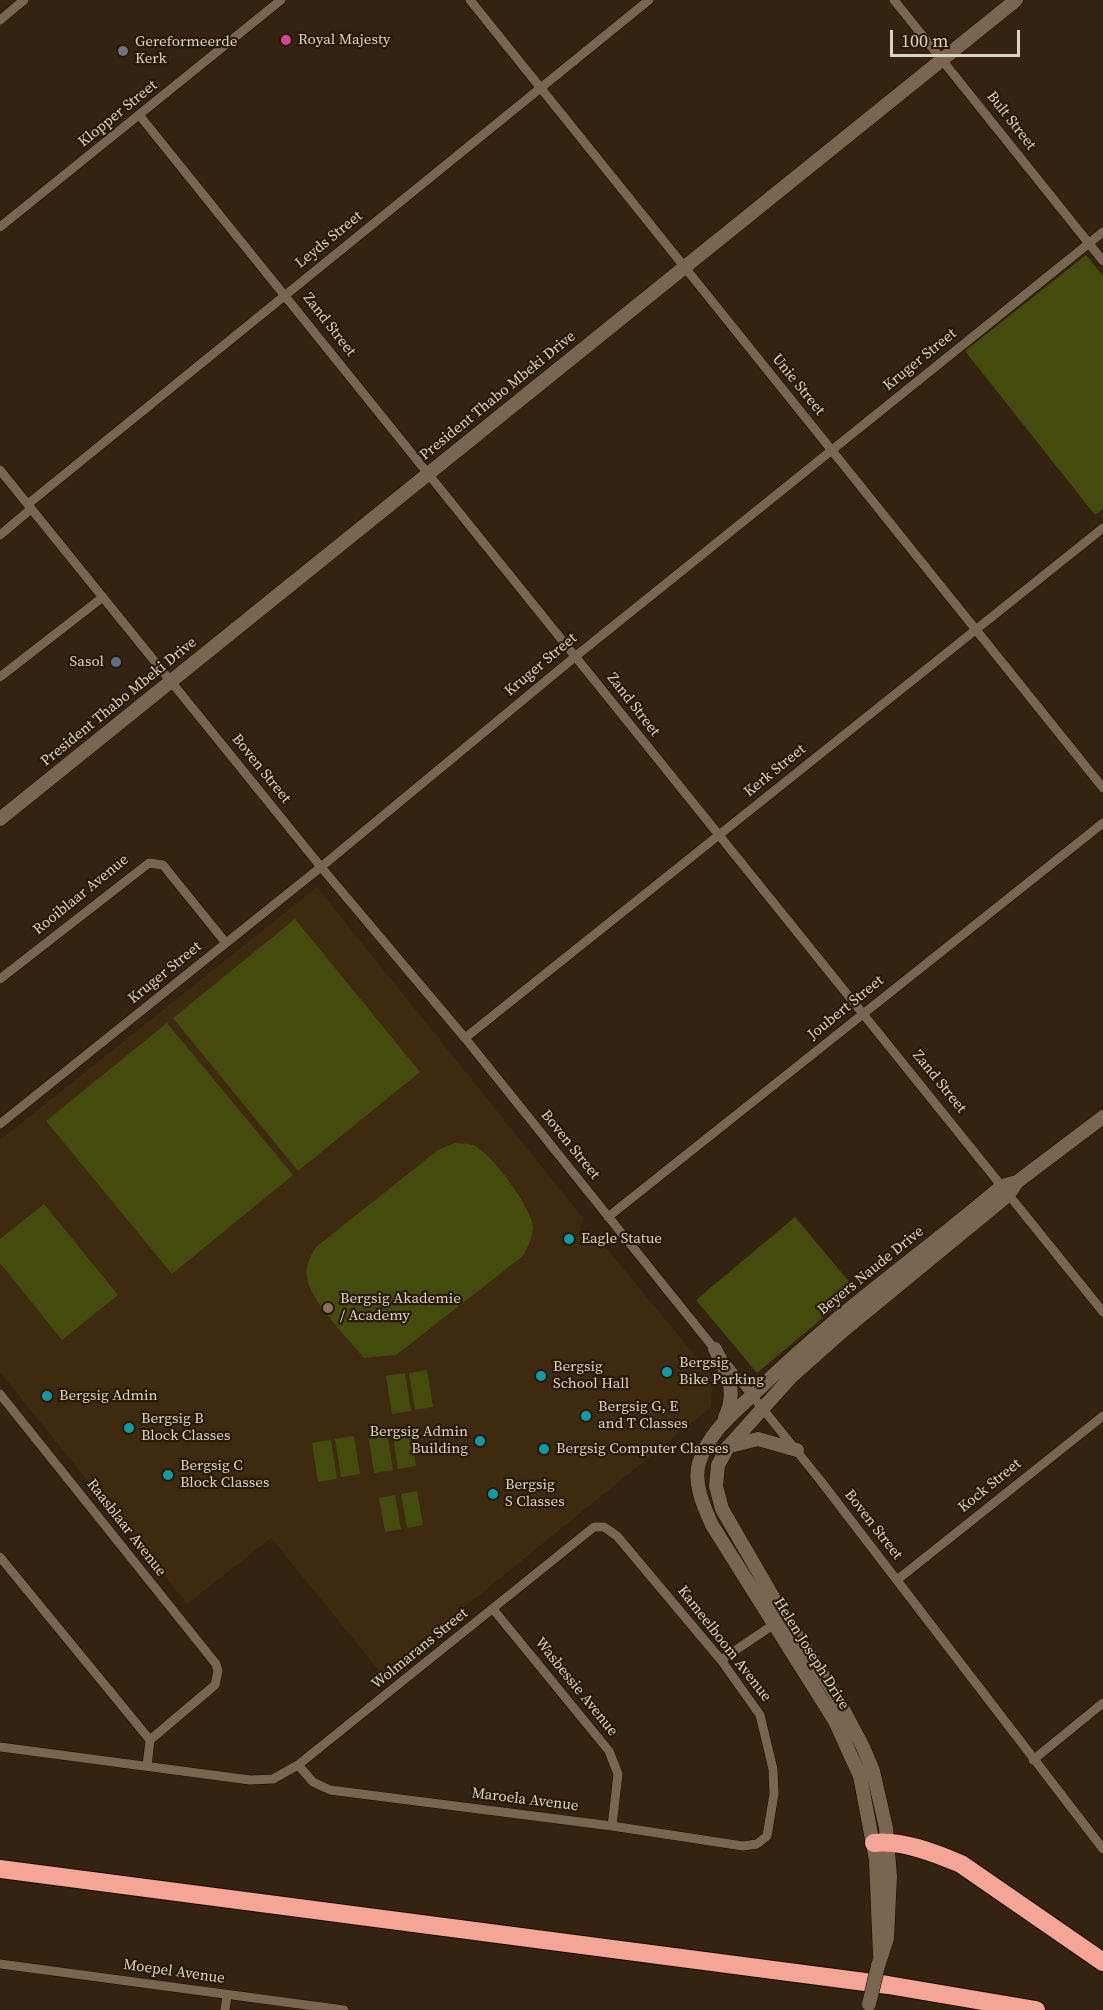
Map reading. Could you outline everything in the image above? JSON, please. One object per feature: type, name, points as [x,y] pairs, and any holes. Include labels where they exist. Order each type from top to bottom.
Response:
[{"type":"highway","points":[[881,1842],[935,1854],[961,1864],[1103,1962]]},
{"type":"highway","points":[[0,1869],[888,1984],[1036,2010]]},
{"type":"street","points":[[0,20],[24,0]]},
{"type":"street","name":"Klopper Street","points":[[0,227],[281,0]]},
{"type":"street","name":"Unie Street","points":[[470,0],[1103,788]]},
{"type":"street","name":"Leyds Street","points":[[0,535],[30,506],[285,294],[649,0]]},
{"type":"street","name":"Bult Street","points":[[894,0],[1103,261]]},
{"type":"street","name":"President Thabo Mbeki Drive","points":[[0,819],[1016,0]]},
{"type":"street","name":"Zand Street","points":[[140,116],[576,656],[717,836],[863,1012],[1103,1312]]},
{"type":"street","name":"Kruger Street","points":[[0,1124],[321,867],[576,656],[1103,232]]},
{"type":"street","name":"Boven Street","points":[[0,470],[321,867],[465,1038],[716,1349],[1103,1849]]},
{"type":"street","name":"Kerk Street","points":[[465,1038],[1103,528]]},
{"type":"street","points":[[0,677],[103,597]]},
{"type":"street","name":"Joubert Street","points":[[608,1217],[1103,823]]},
{"type":"street","name":"Rooiblaar Avenue","points":[[0,979],[149,862],[163,866],[226,943]]},
{"type":"street","name":"Beyers Naude Drive","points":[[752,1396],[836,1319],[1103,1117]]},
{"type":"street","name":"Beyers Naude Drive","points":[[762,1408],[791,1377],[1005,1191]]},
{"type":"street","points":[[716,1349],[732,1390],[730,1408],[723,1421]]},
{"type":"street","name":"Raasblaar Avenue","points":[[0,1394],[216,1664],[218,1671],[215,1685],[150,1740]]},
{"type":"street","name":"Helen Joseph Drive","points":[[752,1396],[723,1421],[705,1447],[698,1466],[702,1503],[712,1525],[773,1625],[829,1711],[852,1755],[881,1842]]},
{"type":"street","name":"Helen Joseph Drive","points":[[762,1408],[728,1447],[718,1466],[717,1486],[722,1509],[777,1604],[835,1694],[863,1746],[880,1798],[879,1962],[868,2007]]},
{"type":"street","name":"Kock Street","points":[[897,1580],[1103,1416]]},
{"type":"street","points":[[728,1447],[758,1439],[796,1450]]},
{"type":"street","name":"Wolmarans Street","points":[[147,1766],[258,1780],[273,1779],[298,1765],[594,1527]]},
{"type":"street","name":"Kameelboom Avenue","points":[[594,1527],[604,1527],[617,1536],[721,1660],[753,1702],[767,1740],[772,1769],[772,1812],[767,1836],[757,1844]]},
{"type":"street","points":[[0,1557],[150,1740],[147,1766],[0,1747]]},
{"type":"street","points":[[721,1660],[773,1625],[777,1604]]},
{"type":"street","name":"Wasbessie Avenue","points":[[493,1609],[609,1751],[618,1774],[612,1826]]},
{"type":"street","points":[[1033,1760],[1103,1703]]},
{"type":"street","name":"Maroela Avenue","points":[[298,1765],[313,1782],[330,1790],[612,1826],[725,1844],[750,1846],[757,1844]]},
{"type":"street","name":"Moepel Avenue","points":[[0,1964],[344,2010]]},
{"type":"street","points":[[225,2010],[227,1995]]},
{"type":"shaded area","name":"Bergsig Akademie / Academy","points":[[317,887],[583,1218],[580,1229],[593,1244],[602,1243],[713,1377],[711,1407],[382,1674],[271,1538],[187,1604],[0,1372],[0,1140]]},
{"type":"green space","points":[[1086,255],[1103,276],[1103,509],[1095,515],[965,351]]},
{"type":"green space","points":[[295,919],[420,1072],[298,1171],[173,1018]]},
{"type":"green space","points":[[167,1023],[293,1175],[172,1274],[46,1121]]},
{"type":"green space","points":[[455,1143],[471,1144],[481,1150],[509,1181],[531,1217],[533,1230],[531,1238],[523,1256],[396,1355],[364,1358],[315,1298],[307,1278],[310,1258],[316,1247],[438,1150]]},
{"type":"green space","points":[[44,1204],[118,1295],[62,1340],[0,1263],[0,1239]]},
{"type":"green space","points":[[795,1217],[856,1290],[757,1373],[696,1300]]},
{"type":"green space","points":[[427,1370],[433,1407],[415,1410],[409,1373]]},
{"type":"green space","points":[[405,1373],[411,1411],[392,1414],[386,1376]]},
{"type":"green space","points":[[410,1427],[416,1466],[398,1469],[392,1430]]},
{"type":"green space","points":[[387,1431],[393,1470],[374,1473],[368,1434]]},
{"type":"green space","points":[[354,1436],[360,1474],[341,1477],[335,1439]]},
{"type":"green space","points":[[331,1440],[337,1479],[318,1482],[312,1443]]},
{"type":"green space","points":[[417,1491],[423,1525],[407,1528],[401,1494]]},
{"type":"green space","points":[[395,1495],[401,1529],[385,1532],[379,1498]]},
{"type":"place","name":"Royal Majesty","points":[[286,40]]},
{"type":"place","name":"Gereformeerde Kerk","points":[[123,51]]},
{"type":"place","name":"Sasol","points":[[116,662]]},
{"type":"place","name":"Eagle Statue","points":[[569,1239]]},
{"type":"place","name":"Bergsig Akademie / Academy","points":[[328,1308]]},
{"type":"place","name":"Bergsig Bike Parking","points":[[667,1372]]},
{"type":"place","name":"Bergsig School Hall","points":[[541,1376]]},
{"type":"place","name":"Bergsig Admin","points":[[47,1396]]},
{"type":"place","name":"Bergsig G, E and T Classes","points":[[586,1416]]},
{"type":"place","name":"Bergsig B Block Classes","points":[[129,1428]]},
{"type":"place","name":"Bergsig Admin Building","points":[[480,1441]]},
{"type":"place","name":"Bergsig Computer Classes","points":[[544,1449]]},
{"type":"place","name":"Bergsig C Block Classes","points":[[168,1475]]},
{"type":"place","name":"Bergsig S Classes","points":[[493,1494]]}]
